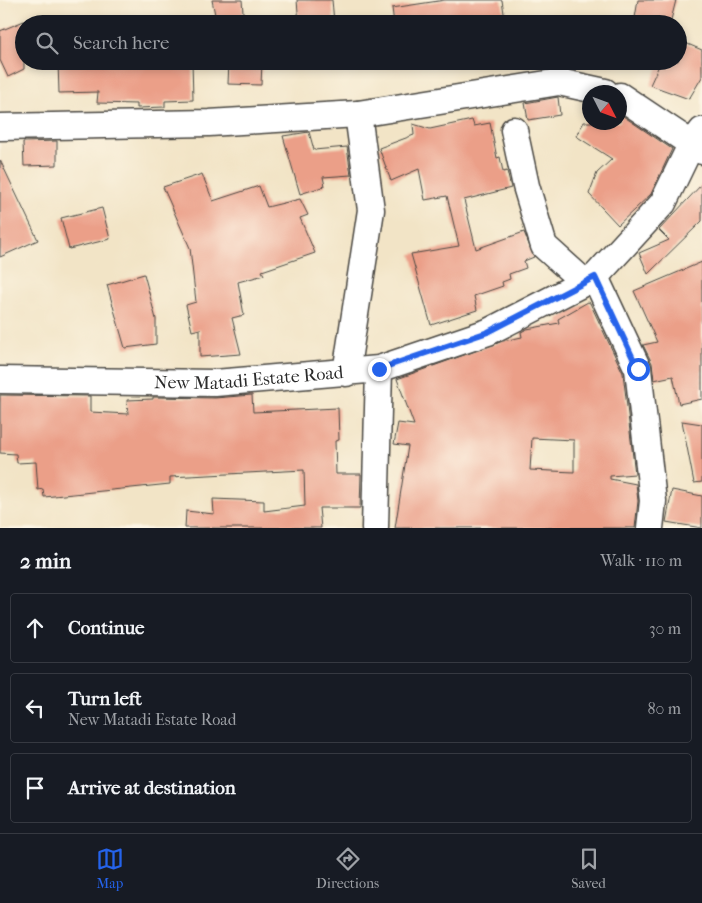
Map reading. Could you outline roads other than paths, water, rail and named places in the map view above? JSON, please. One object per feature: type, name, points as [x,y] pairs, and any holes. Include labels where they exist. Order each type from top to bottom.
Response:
[{"type":"street","points":[[0,127],[209,124],[358,114],[559,82],[582,87]]},
{"type":"street","points":[[627,100],[698,142]]},
{"type":"street","points":[[346,372],[371,210],[358,114]]},
{"type":"street","points":[[514,130],[526,186],[544,246],[590,280],[638,369],[654,500],[650,528]]},
{"type":"street","name":"New Matadi Estate Road","points":[[0,380],[215,383],[379,369],[488,332],[590,280],[663,203],[698,142]]},
{"type":"street","points":[[375,528],[379,369]]}]
